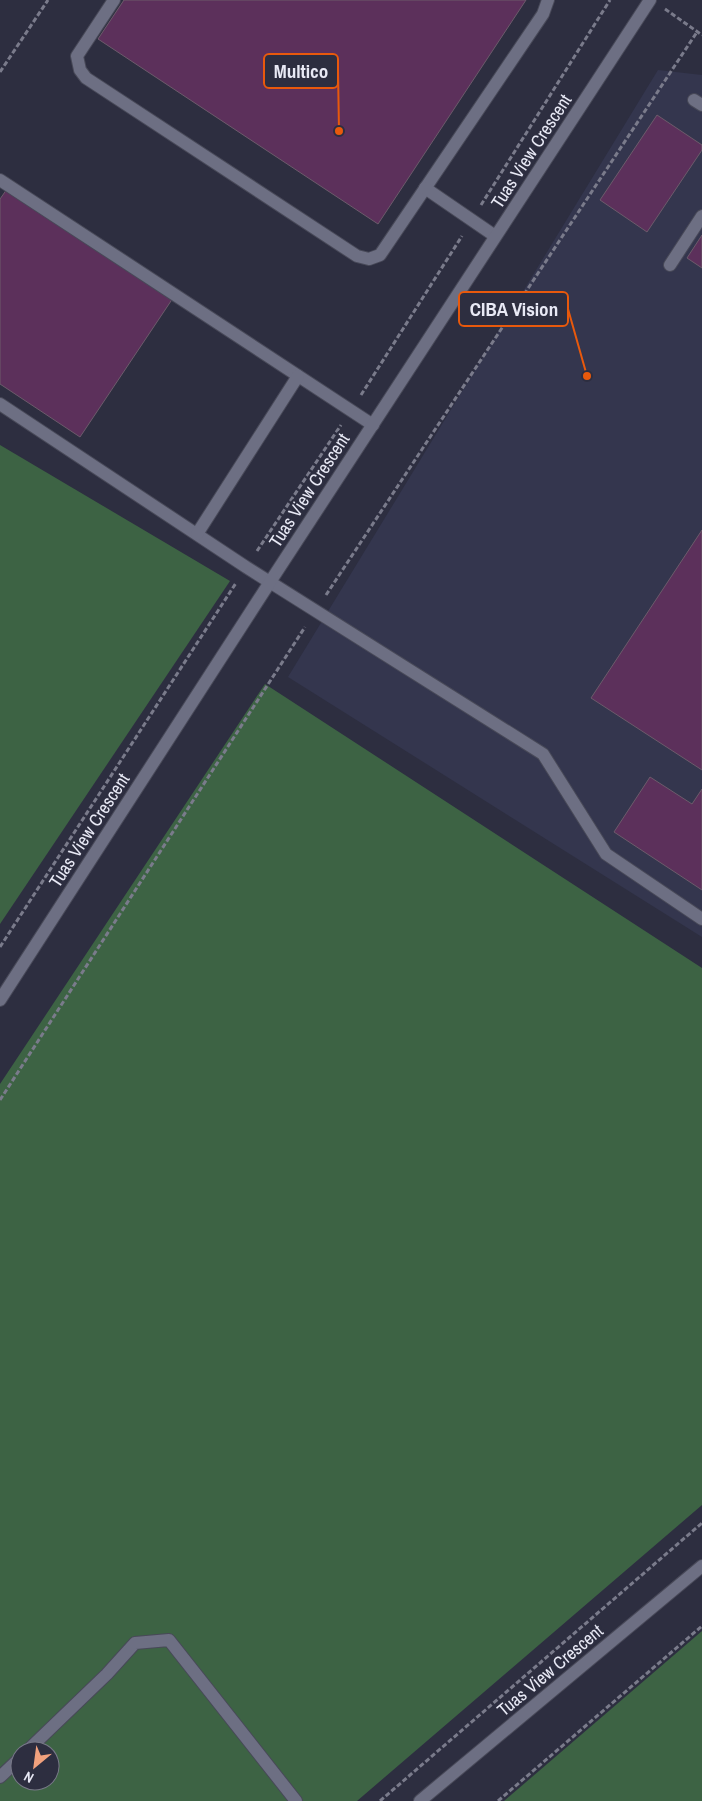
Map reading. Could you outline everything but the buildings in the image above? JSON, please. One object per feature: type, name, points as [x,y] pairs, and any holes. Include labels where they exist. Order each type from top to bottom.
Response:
[{"type":"street","points":[[114,0],[77,56],[80,70],[86,78],[357,256],[369,259],[380,255],[543,14],[548,0]]},
{"type":"street","name":"Tuas View Crescent","points":[[0,1000],[495,236],[655,3]]},
{"type":"street","points":[[0,180],[372,425]]},
{"type":"street","points":[[424,188],[495,236]]},
{"type":"street","points":[[670,265],[702,216]]},
{"type":"street","points":[[197,534],[298,376]]},
{"type":"street","points":[[0,404],[246,567],[543,754],[606,854],[702,919]]},
{"type":"street","name":"Tuas View Crescent","points":[[420,1801],[702,1566]]},
{"type":"street","points":[[37,1741],[107,1674],[135,1643],[169,1640],[296,1801]]},
{"type":"street","points":[[0,1777],[10,1768]]},
{"type":"path","points":[[0,72],[48,0]]},
{"type":"path","points":[[0,947],[246,567],[351,411],[610,0]]},
{"type":"path","points":[[655,3],[702,35]]},
{"type":"path","points":[[0,1100],[315,611],[697,32]]},
{"type":"path","points":[[380,1801],[702,1523]]},
{"type":"path","points":[[498,1801],[702,1626]]},
{"type":"shaded area","points":[[658,70],[702,75],[702,937],[288,677]]},
{"type":"green space","points":[[0,445],[230,581],[0,924]]},
{"type":"green space","points":[[265,684],[702,968],[702,1505],[357,1801],[0,1801],[0,1084]]},
{"type":"green space","points":[[702,1631],[702,1801],[504,1801]]},
{"type":"place","name":"Multico","points":[[339,131]]},
{"type":"place","name":"CIBA Vision","points":[[587,376]]}]
